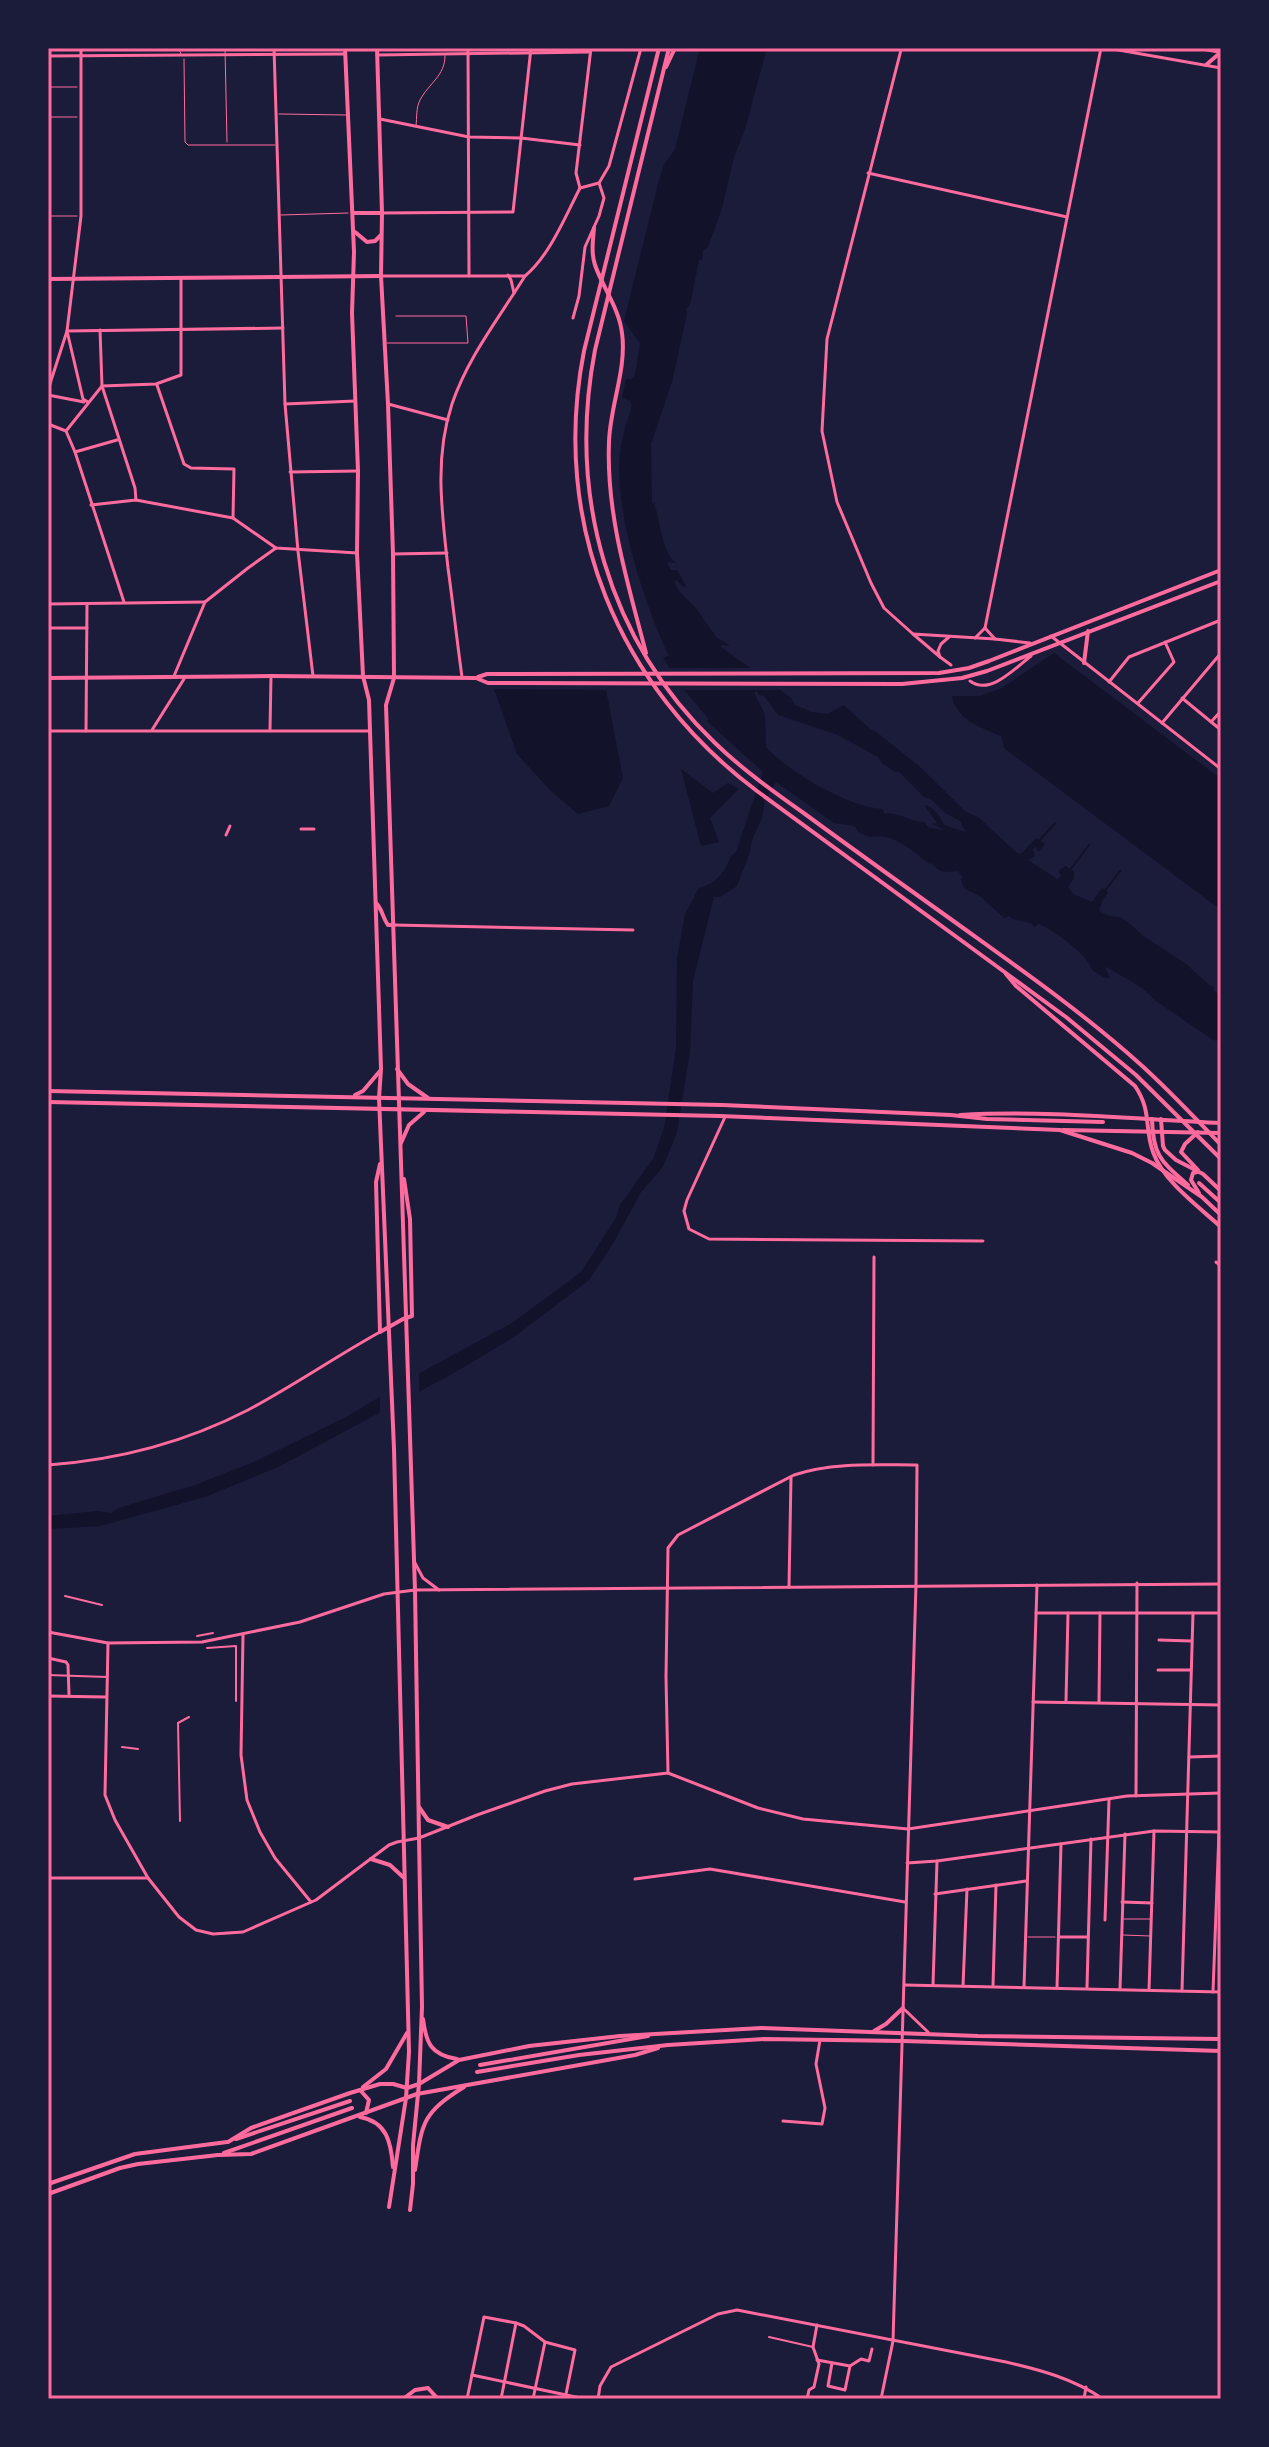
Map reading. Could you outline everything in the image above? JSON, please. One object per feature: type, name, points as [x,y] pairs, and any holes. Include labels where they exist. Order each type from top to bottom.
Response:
[{"type":"main road","points":[[377,48],[381,276],[393,554],[394,678],[386,705],[415,1590],[422,2007],[413,2184]]},
{"type":"main road","points":[[659,48],[579,379],[576,447],[584,522],[601,589],[623,638],[647,679],[708,750],[757,791],[1000,966],[1084,1031],[1136,1075],[1221,1159]]},
{"type":"main road","points":[[672,48],[662,76],[589,384],[586,438],[590,493],[604,563],[619,608],[648,660],[680,705],[727,754],[1063,1001],[1140,1063],[1221,1145]]},
{"type":"main road","points":[[1199,48],[1221,52]]},
{"type":"main road","points":[[345,51],[354,231],[352,276],[358,471],[357,553],[363,676],[369,700],[381,1069],[379,1098],[394,1449],[408,2031],[406,2098],[389,2207]]},
{"type":"main road","points":[[1206,65],[1221,52]]},
{"type":"main road","points":[[353,213],[382,213]]},
{"type":"main road","points":[[594,228],[595,264],[615,307],[623,336],[609,439],[610,494],[648,660]]},
{"type":"main road","points":[[354,231],[367,242],[375,241],[381,234]]},
{"type":"main road","points":[[48,279],[381,276]]},
{"type":"main road","points":[[48,678],[476,678],[487,674],[939,673],[969,668],[1221,570]]},
{"type":"main road","points":[[476,678],[488,683],[902,684],[962,678],[1033,655],[1088,631],[1220,583]]},
{"type":"main road","points":[[1084,663],[1088,631]]},
{"type":"main road","points":[[376,903],[383,910],[388,925],[394,925]]},
{"type":"main road","points":[[1000,966],[1016,986],[1135,1086],[1147,1106],[1152,1150],[1158,1164],[1167,1177],[1221,1227]]},
{"type":"main road","points":[[396,1068],[413,1089],[430,1100]]},
{"type":"main road","points":[[351,1097],[363,1091],[381,1069]]},
{"type":"main road","points":[[48,1091],[722,1105],[1103,1122]]},
{"type":"main road","points":[[48,1102],[722,1117],[1221,1133]]},
{"type":"main road","points":[[400,1145],[409,1125],[425,1111]]},
{"type":"main road","points":[[951,1115],[989,1113],[1221,1123]]},
{"type":"main road","points":[[1152,1119],[1155,1149],[1160,1158],[1221,1215]]},
{"type":"main road","points":[[1161,1119],[1165,1150],[1176,1160],[1203,1174]]},
{"type":"main road","points":[[1060,1130],[1132,1153],[1202,1197]]},
{"type":"main road","points":[[1199,1132],[1181,1152],[1221,1191]]},
{"type":"main road","points":[[381,1157],[376,1182],[380,1332],[412,1316],[410,1219],[401,1161]]},
{"type":"main road","points":[[1202,1197],[1191,1177],[1196,1172],[1203,1174]]},
{"type":"main road","points":[[1199,1183],[1221,1203]]},
{"type":"main road","points":[[418,1806],[428,1820],[448,1827]]},
{"type":"main road","points":[[371,1859],[390,1865],[404,1878]]},
{"type":"main road","points":[[422,2007],[429,2044],[441,2054],[459,2060]]},
{"type":"main road","points":[[873,2032],[903,2008]]},
{"type":"main road","points":[[228,2142],[251,2128],[350,2093],[380,2084],[407,2088],[459,2060],[529,2046],[686,2031],[761,2028],[1221,2039]]},
{"type":"main road","points":[[350,2093],[383,2073],[408,2031]]},
{"type":"main road","points":[[480,2065],[686,2031]]},
{"type":"main road","points":[[477,2072],[579,2055],[764,2039],[1221,2051]]},
{"type":"main road","points":[[48,2194],[120,2168],[218,2155],[251,2154],[440,2088],[467,2086],[635,2055],[668,2045]]},
{"type":"main road","points":[[410,2210],[424,2123],[438,2104],[467,2086]]},
{"type":"main road","points":[[360,2090],[369,2100],[366,2113]]},
{"type":"main road","points":[[48,2184],[135,2154],[228,2142],[350,2101]]},
{"type":"main road","points":[[218,2155],[352,2108]]},
{"type":"main road","points":[[357,2117],[373,2121],[386,2132],[393,2177]]},
{"type":"main road","points":[[403,2399],[415,2390],[428,2388],[438,2399]]},
{"type":"street","points":[[81,48],[81,216],[67,331],[48,392],[88,402]]},
{"type":"street","points":[[274,48],[285,404],[313,676]]},
{"type":"street","points":[[580,188],[599,183],[609,166],[641,48]]},
{"type":"street","points":[[975,638],[985,628],[1101,48]]},
{"type":"street","points":[[1107,48],[1221,68]]},
{"type":"street","points":[[377,55],[446,54],[468,50],[591,50],[576,173],[580,188],[548,247],[479,345],[448,420],[440,459],[441,504],[462,678]]},
{"type":"street","points":[[468,50],[469,276]]},
{"type":"street","points":[[901,50],[827,339],[822,431],[837,502],[884,608],[951,665]]},
{"type":"street","points":[[48,56],[274,55],[345,51]]},
{"type":"street","points":[[382,213],[513,212],[530,51]]},
{"type":"street","points":[[380,119],[469,137],[521,138],[580,145]]},
{"type":"street","points":[[868,173],[1068,217]]},
{"type":"street","points":[[573,318],[585,247],[604,198],[599,183]]},
{"type":"street","points":[[508,275],[514,293]]},
{"type":"street","points":[[381,276],[525,276]]},
{"type":"street","points":[[66,431],[102,386],[156,384],[181,375],[181,278]]},
{"type":"street","points":[[67,331],[284,328]]},
{"type":"street","points":[[100,330],[102,386],[135,488],[136,500]]},
{"type":"street","points":[[67,331],[83,399],[88,402]]},
{"type":"street","points":[[156,384],[184,464],[191,468],[234,469],[233,518]]},
{"type":"street","points":[[285,404],[355,401]]},
{"type":"street","points":[[388,404],[448,420]]},
{"type":"street","points":[[48,424],[66,431],[75,452],[124,602]]},
{"type":"street","points":[[75,452],[119,440]]},
{"type":"street","points":[[290,472],[358,471]]},
{"type":"street","points":[[91,505],[136,500],[233,518],[276,548],[357,553]]},
{"type":"street","points":[[174,676],[205,602],[276,548]]},
{"type":"street","points":[[393,554],[447,553]]},
{"type":"street","points":[[48,604],[205,602]]},
{"type":"street","points":[[86,731],[87,604]]},
{"type":"street","points":[[1109,682],[1129,657],[1221,620]]},
{"type":"street","points":[[48,628],[87,628]]},
{"type":"street","points":[[985,628],[995,639]]},
{"type":"street","points":[[913,634],[1034,644]]},
{"type":"street","points":[[1051,636],[1221,769]]},
{"type":"street","points":[[940,657],[938,651],[941,644],[949,637]]},
{"type":"street","points":[[1137,704],[1174,662],[1165,642]]},
{"type":"street","points":[[1162,723],[1221,653]]},
{"type":"street","points":[[970,681],[980,686],[991,685],[1033,655]]},
{"type":"street","points":[[152,730],[185,676]]},
{"type":"street","points":[[270,730],[271,676]]},
{"type":"street","points":[[1182,698],[1221,730]]},
{"type":"street","points":[[1211,722],[1221,711]]},
{"type":"street","points":[[48,731],[370,731]]},
{"type":"street","points":[[226,835],[230,826]]},
{"type":"street","points":[[301,829],[314,829]]},
{"type":"street","points":[[394,925],[633,930]]},
{"type":"street","points":[[722,1117],[684,1211],[689,1229],[709,1239],[983,1241]]},
{"type":"street","points":[[873,1465],[874,1257]]},
{"type":"street","points":[[1216,1262],[1221,1266]]},
{"type":"street","points":[[48,1465],[119,1456],[217,1424],[291,1386],[380,1332]]},
{"type":"street","points":[[668,1773],[668,1545],[678,1535],[811,1469],[917,1465],[893,2341],[881,2399]]},
{"type":"street","points":[[789,1587],[791,1477]]},
{"type":"street","points":[[413,1559],[420,1574],[439,1590]]},
{"type":"street","points":[[1136,1796],[1137,1583]]},
{"type":"street","points":[[48,1632],[108,1643],[202,1642],[300,1622],[382,1595],[415,1590],[1221,1584]]},
{"type":"street","points":[[1024,1987],[1037,1585]]},
{"type":"street","points":[[65,1596],[102,1605]]},
{"type":"street","points":[[1036,1613],[1221,1613]]},
{"type":"street","points":[[1066,1702],[1068,1613]]},
{"type":"street","points":[[1099,1702],[1100,1613]]},
{"type":"street","points":[[1182,1991],[1193,1613]]},
{"type":"street","points":[[197,1636],[213,1633]]},
{"type":"street","points":[[243,1635],[241,1755],[247,1800],[275,1858],[311,1902]]},
{"type":"street","points":[[1159,1640],[1192,1641]]},
{"type":"street","points":[[108,1643],[107,1801],[148,1878],[184,1923],[213,1934],[243,1932],[311,1902],[389,1845],[419,1838],[528,1796],[572,1784],[668,1773],[758,1808],[808,1820],[908,1829],[1109,1799],[1221,1793]]},
{"type":"street","points":[[207,1648],[236,1646],[236,1701]]},
{"type":"street","points":[[48,1658],[68,1665],[69,1697]]},
{"type":"street","points":[[1158,1670],[1191,1670]]},
{"type":"street","points":[[48,1675],[107,1677]]},
{"type":"street","points":[[48,1696],[106,1697]]},
{"type":"street","points":[[1033,1702],[1221,1705]]},
{"type":"street","points":[[180,1821],[178,1723],[189,1717]]},
{"type":"street","points":[[122,1747],[138,1749]]},
{"type":"street","points":[[171,1753],[179,1753]]},
{"type":"street","points":[[1189,1757],[1221,1756]]},
{"type":"street","points":[[1105,1920],[1109,1799]]},
{"type":"street","points":[[907,1863],[1154,1831],[1220,1832],[1213,1992]]},
{"type":"street","points":[[1149,1990],[1154,1831]]},
{"type":"street","points":[[1120,1989],[1125,1834]]},
{"type":"street","points":[[1087,1989],[1091,1839]]},
{"type":"street","points":[[1057,1988],[1061,1844]]},
{"type":"street","points":[[933,1985],[937,1861]]},
{"type":"street","points":[[635,1879],[710,1869],[905,1902]]},
{"type":"street","points":[[48,1878],[148,1878]]},
{"type":"street","points":[[935,1894],[1027,1881]]},
{"type":"street","points":[[993,1986],[996,1885]]},
{"type":"street","points":[[963,1986],[967,1889]]},
{"type":"street","points":[[1122,1902],[1152,1903]]},
{"type":"street","points":[[1059,1937],[1089,1937]]},
{"type":"street","points":[[904,1985],[1221,1992]]},
{"type":"street","points":[[903,2008],[931,2034]]},
{"type":"street","points":[[783,2121],[822,2124],[825,2108],[816,2064],[820,2040]]},
{"type":"street","points":[[598,2399],[600,2386],[611,2367],[707,2320],[737,2310],[1049,2372],[1086,2387],[1103,2399]]},
{"type":"street","points":[[467,2399],[484,2317],[516,2323],[545,2342],[575,2350],[566,2397]]},
{"type":"street","points":[[501,2399],[516,2323]]},
{"type":"street","points":[[807,2399],[809,2390],[814,2387],[819,2364],[813,2347],[817,2325]]},
{"type":"street","points":[[769,2337],[813,2347]]},
{"type":"street","points":[[533,2399],[545,2342]]},
{"type":"street","points":[[817,2360],[850,2366],[861,2359],[869,2361],[872,2349]]},
{"type":"street","points":[[832,2363],[828,2386],[845,2390],[850,2366]]},
{"type":"street","points":[[472,2375],[585,2399]]},
{"type":"street","points":[[1084,2399],[1086,2387]]},
{"type":"lane","points":[[179,48],[185,60],[185,142],[188,145],[277,145]]},
{"type":"lane","points":[[225,48],[227,145]]},
{"type":"lane","points":[[416,126],[419,104],[442,73],[446,54]]},
{"type":"lane","points":[[48,87],[82,87]]},
{"type":"lane","points":[[276,114],[349,115]]},
{"type":"lane","points":[[48,117],[81,117]]},
{"type":"lane","points":[[279,215],[353,213]]},
{"type":"lane","points":[[48,216],[81,216]]},
{"type":"lane","points":[[384,343],[468,343],[466,316],[396,316]]},
{"type":"lane","points":[[1121,1919],[1153,1919]]},
{"type":"lane","points":[[1121,1935],[1152,1937]]},
{"type":"lane","points":[[1026,1937],[1059,1937]]},
{"type":"shaded area","points":[[700,48],[767,48],[722,208],[708,247],[703,250],[702,260],[699,260],[672,382],[651,444],[652,504],[667,551],[676,563],[667,562],[671,570],[677,570],[686,586],[683,587],[676,580],[674,582],[680,592],[717,638],[729,646],[721,647],[791,698],[795,705],[827,714],[844,705],[919,766],[966,812],[978,817],[1017,853],[1021,854],[1036,838],[1045,844],[1038,852],[1036,847],[1032,849],[1035,856],[1028,860],[1057,879],[1062,876],[1059,870],[1066,866],[1074,872],[1068,887],[1073,894],[1092,902],[1102,888],[1108,892],[1099,911],[1128,922],[1186,964],[1221,996],[1221,1041],[1213,1040],[1142,988],[1107,967],[1110,977],[1105,978],[1092,970],[1077,950],[1045,927],[1039,924],[1034,927],[1010,916],[1004,918],[981,897],[964,888],[963,877],[958,871],[940,871],[895,840],[870,837],[858,832],[855,826],[834,823],[776,782],[765,800],[762,818],[737,886],[720,897],[714,897],[693,981],[690,1052],[677,1132],[663,1167],[641,1192],[589,1280],[514,1337],[452,1374],[280,1466],[205,1497],[100,1526],[48,1529],[48,1516],[98,1511],[111,1513],[254,1462],[346,1417],[512,1323],[581,1272],[616,1218],[620,1205],[653,1159],[664,1128],[676,1049],[677,958],[685,914],[699,888],[717,879],[736,852],[763,772],[707,721],[708,718],[663,658],[669,656],[649,608],[631,550],[620,491],[622,441],[632,405],[622,398],[626,379],[635,375],[640,343],[624,321],[659,180],[664,165],[675,149]],"holes":[[[756,690],[764,696],[778,715],[838,735],[878,757],[882,763],[898,771],[924,797],[960,821],[966,832],[944,825],[928,806],[924,805],[937,823],[932,824],[946,830],[929,828],[924,822],[898,815],[884,814],[883,809],[838,796],[805,778],[766,747],[765,714],[754,693]]]},
{"type":"shaded area","points":[[1054,653],[1221,779],[1221,910],[1004,748],[1001,736],[970,722],[954,704],[952,696],[980,696],[1002,688]]},
{"type":"shaded area","points":[[494,689],[606,690],[623,778],[609,806],[578,814],[550,790],[517,754]]},
{"type":"shaded area","points":[[681,769],[713,793],[728,783],[739,789],[710,818],[719,842],[701,846]]},
{"type":"pier","points":[[664,668],[757,668],[784,690],[679,690]]},
{"type":"pier","points":[[419,1369],[419,1396],[380,1417],[380,1392]]},
{"type":"waterway","points":[[1040,840],[1055,823]]},
{"type":"waterway","points":[[1070,870],[1089,845]]},
{"type":"waterway","points":[[1104,892],[1120,871]]}]
